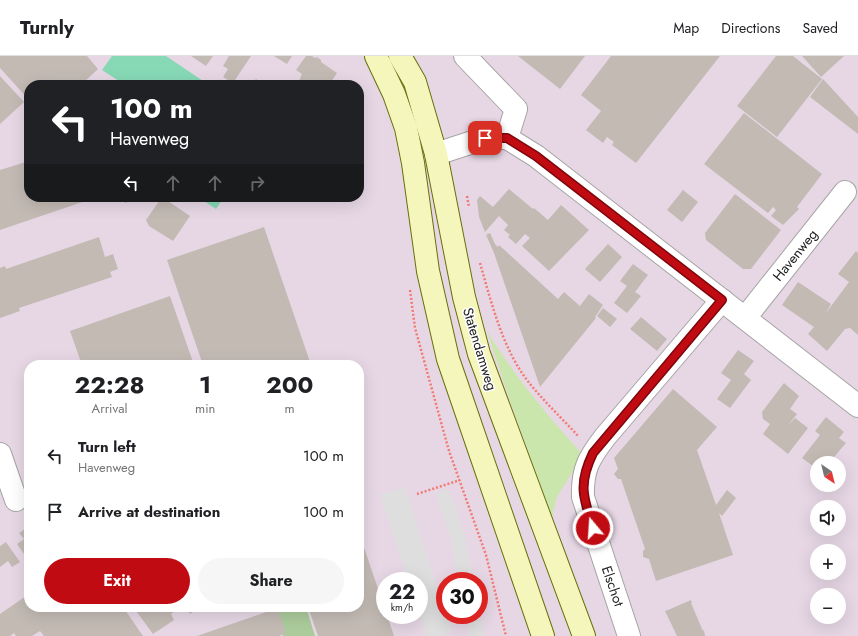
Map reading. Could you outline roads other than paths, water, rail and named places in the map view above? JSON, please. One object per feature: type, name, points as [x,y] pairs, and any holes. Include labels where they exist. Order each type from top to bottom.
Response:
[{"type":"street","points":[[376,56],[394,94],[406,128],[414,163],[428,271],[448,359],[543,636]]},
{"type":"street","name":"Statendamweg","points":[[400,56],[416,82],[436,154],[464,297],[479,354],[584,636]]},
{"type":"street","points":[[465,56],[516,109],[507,138]]},
{"type":"street","points":[[414,163],[485,138],[507,138],[536,156],[858,406]]},
{"type":"street","name":"Havenweg","points":[[745,318],[845,192]]},
{"type":"street","name":"Elschot","points":[[629,636],[583,496],[583,483],[586,468],[593,453],[722,300]]},
{"type":"street","points":[[0,454],[15,502]]}]
